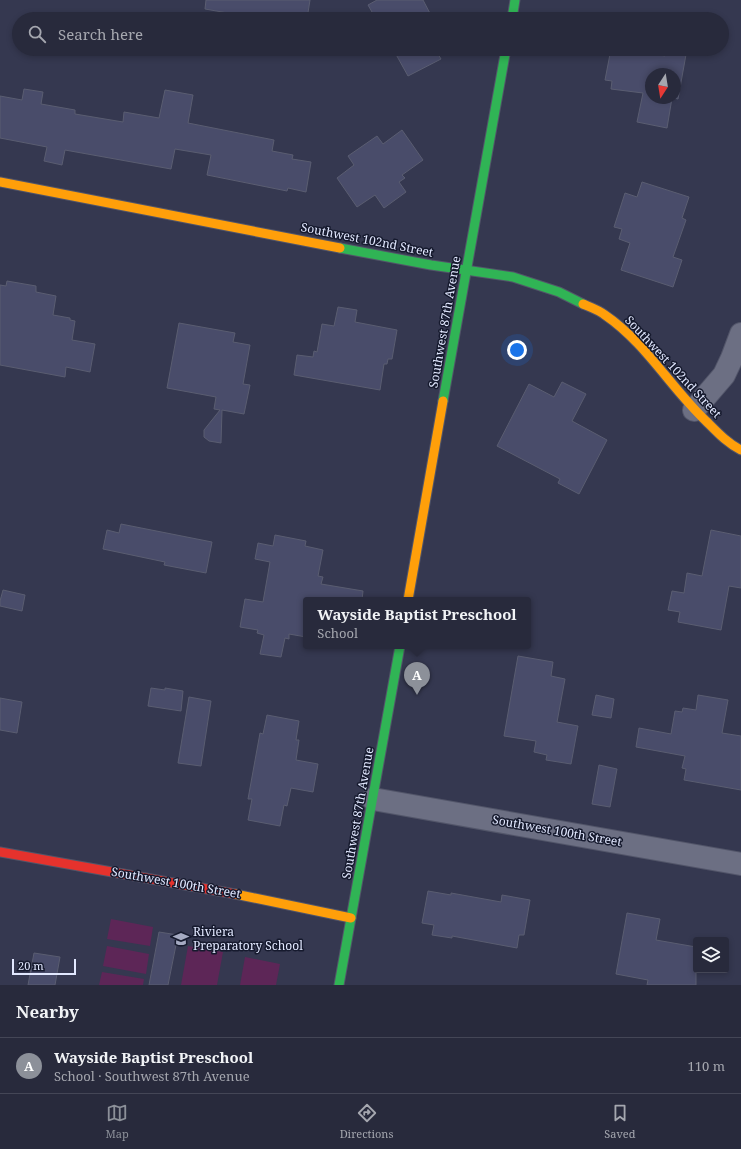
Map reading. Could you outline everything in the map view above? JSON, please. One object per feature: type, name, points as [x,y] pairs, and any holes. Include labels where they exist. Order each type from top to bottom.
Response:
[{"type":"street","points":[[513,12],[515,0]]},
{"type":"street","name":"Southwest 87th Avenue","points":[[409,597],[505,56]]},
{"type":"street","name":"Southwest 102nd Street","points":[[0,182],[467,271],[502,275],[528,281],[572,298],[604,314],[628,333],[694,410],[731,445],[741,450]]},
{"type":"street","points":[[694,410],[724,375],[741,334]]},
{"type":"street","name":"Southwest 87th Avenue","points":[[338,985],[399,649]]},
{"type":"street","name":"Southwest 100th Street","points":[[373,799],[741,864]]},
{"type":"street","name":"Southwest 100th Street","points":[[0,852],[212,889],[351,918]]},
{"type":"shaded area","points":[[111,919],[153,927],[150,946],[107,939]]},
{"type":"shaded area","points":[[107,946],[149,954],[146,974],[103,966]]},
{"type":"shaded area","points":[[188,946],[223,952],[217,985],[181,985]]},
{"type":"shaded area","points":[[245,957],[280,964],[276,985],[240,985]]},
{"type":"shaded area","points":[[102,972],[144,979],[143,985],[99,985]]},
{"type":"building","points":[[206,0],[310,0],[308,12],[222,12],[205,9]]},
{"type":"building","points":[[377,0],[423,0],[429,12],[372,12],[368,5]]},
{"type":"building","points":[[397,56],[439,56],[441,59],[408,76]]},
{"type":"building","points":[[610,56],[686,56],[681,82],[681,68],[645,68],[645,104],[671,104],[667,128],[637,122],[643,93],[611,89],[612,81],[605,80]]},
{"type":"building","points":[[24,89],[43,92],[41,104],[75,110],[75,114],[123,122],[124,112],[159,118],[165,90],[193,95],[188,123],[274,140],[272,151],[293,155],[292,159],[311,162],[306,192],[288,188],[287,191],[207,175],[211,155],[175,149],[171,169],[65,150],[62,165],[44,161],[47,147],[0,138],[0,96],[22,100]]},
{"type":"building","points":[[402,130],[423,160],[402,175],[405,178],[399,182],[406,192],[384,208],[375,195],[357,207],[337,178],[354,165],[348,156],[377,136],[383,144]]},
{"type":"building","points":[[642,182],[689,197],[682,218],[686,220],[673,257],[682,260],[673,287],[621,270],[630,243],[619,239],[622,229],[614,227],[625,193],[637,197]]},
{"type":"building","points":[[7,281],[36,286],[36,292],[56,296],[53,315],[70,318],[70,320],[75,321],[72,340],[95,344],[90,372],[66,367],[65,377],[0,365],[0,285],[6,286]]},
{"type":"building","points":[[338,307],[357,310],[355,322],[397,330],[392,359],[388,359],[387,364],[384,364],[380,390],[294,375],[297,355],[313,357],[314,351],[317,352],[322,324],[334,326]]},
{"type":"building","points":[[179,323],[235,333],[233,342],[250,345],[243,384],[250,385],[244,414],[222,410],[221,443],[209,441],[204,437],[204,430],[220,410],[214,409],[216,397],[167,388]]},
{"type":"building","points":[[562,382],[586,394],[572,421],[607,440],[579,494],[558,483],[560,479],[497,446],[529,384],[554,397]]},
{"type":"building","points":[[121,524],[212,542],[206,573],[164,565],[165,562],[103,549],[107,530],[119,533]]},
{"type":"building","points":[[711,530],[741,536],[741,588],[729,586],[721,630],[678,622],[680,612],[668,610],[672,591],[684,593],[687,573],[702,576]]},
{"type":"building","points":[[275,535],[306,541],[305,546],[323,550],[318,576],[323,577],[321,584],[363,591],[362,597],[303,597],[303,636],[289,634],[289,639],[285,638],[281,657],[260,654],[264,635],[257,633],[258,630],[240,627],[245,599],[263,602],[270,562],[255,559],[258,543],[273,546]]},
{"type":"building","points":[[3,590],[25,595],[22,611],[0,606]]},
{"type":"building","points":[[518,656],[553,662],[551,676],[565,679],[557,722],[578,726],[571,764],[546,760],[547,755],[534,752],[536,741],[504,736]]},
{"type":"building","points":[[151,688],[165,690],[165,688],[183,691],[181,711],[148,706]]},
{"type":"building","points":[[596,695],[614,699],[611,718],[592,715]]},
{"type":"building","points":[[698,695],[728,700],[722,733],[741,736],[741,790],[684,780],[686,769],[682,768],[685,756],[636,747],[639,728],[671,734],[675,711],[682,712],[683,708],[696,710]]},
{"type":"building","points":[[189,697],[211,701],[201,766],[178,763]]},
{"type":"building","points":[[0,698],[22,702],[17,733],[0,730]]},
{"type":"building","points":[[267,715],[299,721],[296,740],[299,740],[296,760],[318,764],[313,792],[291,788],[287,806],[284,805],[280,826],[248,820],[252,799],[248,799],[260,733],[263,734]]},
{"type":"building","points":[[599,765],[617,769],[610,807],[592,804]]},
{"type":"building","points":[[428,891],[451,895],[451,893],[501,902],[502,895],[530,900],[524,935],[519,935],[517,948],[452,936],[452,938],[432,935],[434,925],[422,923]]},
{"type":"building","points":[[627,913],[660,919],[656,940],[693,946],[693,973],[696,973],[696,985],[647,985],[648,980],[616,974]]},
{"type":"building","points":[[159,932],[178,935],[168,985],[149,985]]},
{"type":"building","points":[[34,953],[60,957],[55,985],[28,985]]},
{"type":"traffic: fast","points":[[513,12],[515,0]]},
{"type":"traffic: fast","points":[[443,401],[505,56]]},
{"type":"traffic: fast","points":[[340,248],[431,265],[513,277],[559,292],[583,304]]},
{"type":"traffic: fast","points":[[339,985],[399,649]]},
{"type":"traffic: slow","points":[[0,182],[340,248]]},
{"type":"traffic: slow","points":[[583,304],[600,312],[620,326],[645,352],[693,408],[722,437],[741,450]]},
{"type":"traffic: slow","points":[[409,597],[443,401]]},
{"type":"traffic: slow","points":[[235,894],[351,918]]},
{"type":"traffic: jam","points":[[0,852],[235,894]]},
{"type":"place","name":"Wayside Baptist Preschool","points":[[417,695]]},
{"type":"place","name":"Riviera Preparatory School","points":[[181,939]]}]
